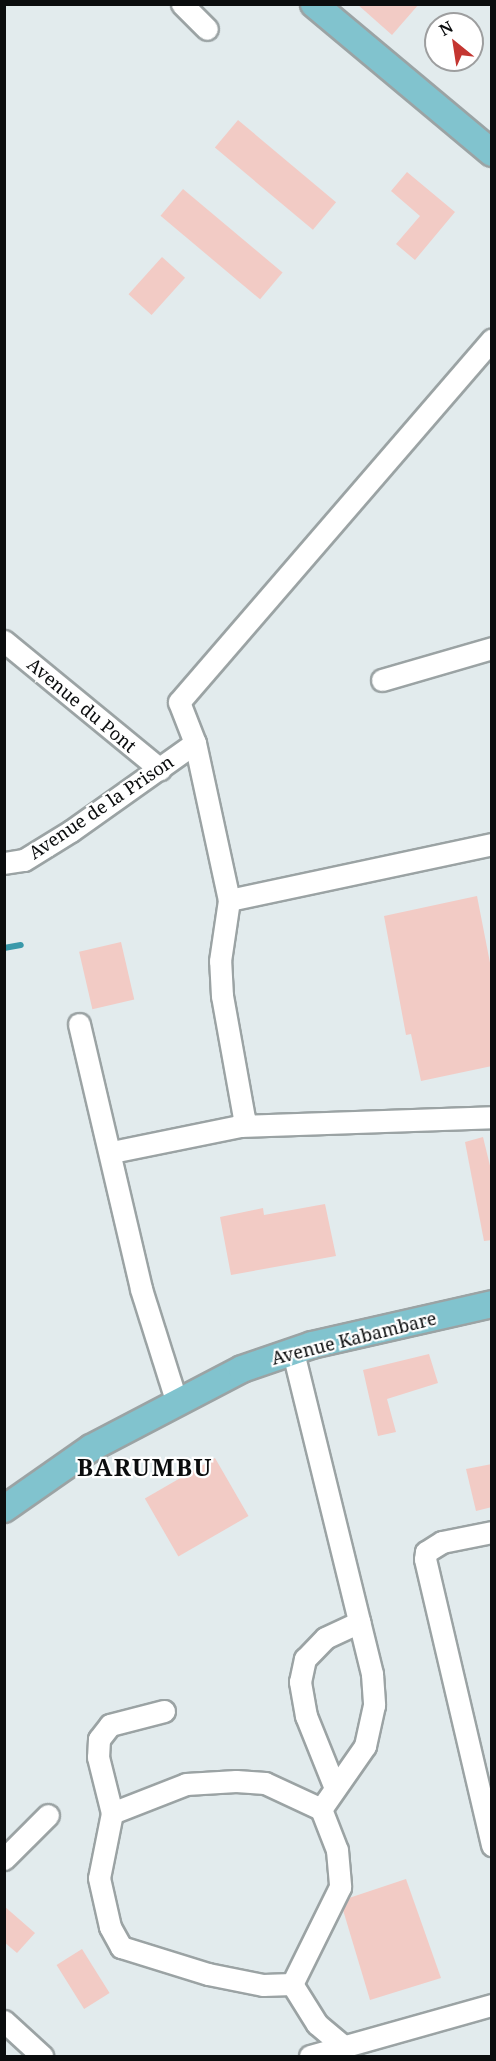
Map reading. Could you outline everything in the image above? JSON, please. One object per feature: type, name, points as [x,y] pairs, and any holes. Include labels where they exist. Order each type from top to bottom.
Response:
[{"type":"main road","points":[[316,5],[492,153]]},
{"type":"main road","name":"Avenue Kabambare","points":[[4,1509],[90,1448],[176,1400],[293,1352],[492,1304]]},
{"type":"street","points":[[182,4],[207,29]]},
{"type":"street","points":[[240,1126],[244,1118],[221,984],[229,900],[195,743],[179,702],[492,339]]},
{"type":"street","name":"Avenue du Pont","points":[[4,641],[160,769]]},
{"type":"street","points":[[382,680],[492,648]]},
{"type":"street","name":"Avenue de la Prison","points":[[4,863],[24,860],[195,743]]},
{"type":"street","points":[[229,900],[492,844]]},
{"type":"street","points":[[79,1024],[112,1152],[141,1289],[176,1400]]},
{"type":"street","points":[[112,1152],[240,1126],[492,1117]]},
{"type":"street","points":[[293,1352],[359,1622],[374,1704],[365,1746],[321,1809]]},
{"type":"street","points":[[492,1532],[441,1542],[430,1548],[424,1559],[492,1845]]},
{"type":"street","points":[[335,1788],[306,1716],[300,1682],[304,1659],[325,1638],[359,1622]]},
{"type":"street","points":[[164,1711],[110,1725],[99,1739],[98,1757],[112,1813],[99,1878],[110,1927],[121,1947],[208,1974],[263,1985],[292,1984]]},
{"type":"street","points":[[112,1813],[186,1784],[236,1781],[265,1783],[321,1809],[337,1850],[340,1887],[292,1984]]},
{"type":"street","points":[[4,1860],[48,1815]]},
{"type":"street","points":[[292,1984],[317,2024],[344,2047]]},
{"type":"street","points":[[310,2056],[492,2005]]},
{"type":"street","points":[[4,2021],[42,2056]]},
{"type":"building","points":[[357,4],[419,4],[392,35]]},
{"type":"building","points":[[238,120],[336,202],[313,230],[215,148]]},
{"type":"building","points":[[407,172],[455,212],[415,260],[396,244],[420,216],[391,191]]},
{"type":"building","points":[[183,189],[283,273],[260,299],[161,216]]},
{"type":"building","points":[[162,257],[185,278],[152,315],[129,294]]},
{"type":"building","points":[[477,896],[492,973],[492,1066],[421,1081],[411,1034],[406,1035],[384,916]]},
{"type":"building","points":[[121,942],[134,999],[92,1009],[79,952]]},
{"type":"building","points":[[483,1137],[492,1174],[492,1240],[484,1241],[465,1142]]},
{"type":"building","points":[[325,1204],[336,1256],[231,1275],[220,1217],[263,1208],[264,1215]]},
{"type":"building","points":[[429,1354],[438,1383],[387,1399],[396,1432],[378,1436],[363,1370]]},
{"type":"building","points":[[215,1458],[248,1516],[178,1557],[145,1499]]},
{"type":"building","points":[[492,1464],[492,1507],[476,1511],[466,1469]]},
{"type":"building","points":[[406,1879],[441,1978],[370,2000],[343,1910],[349,1898]]},
{"type":"building","points":[[4,1906],[35,1933],[17,1953],[4,1942]]},
{"type":"building","points":[[82,1949],[110,1993],[84,2009],[57,1965]]},
{"type":"waterway","points":[[4,948],[21,945]]},
{"type":"district","name":"BARUMBU","points":[[145,1467]]}]
